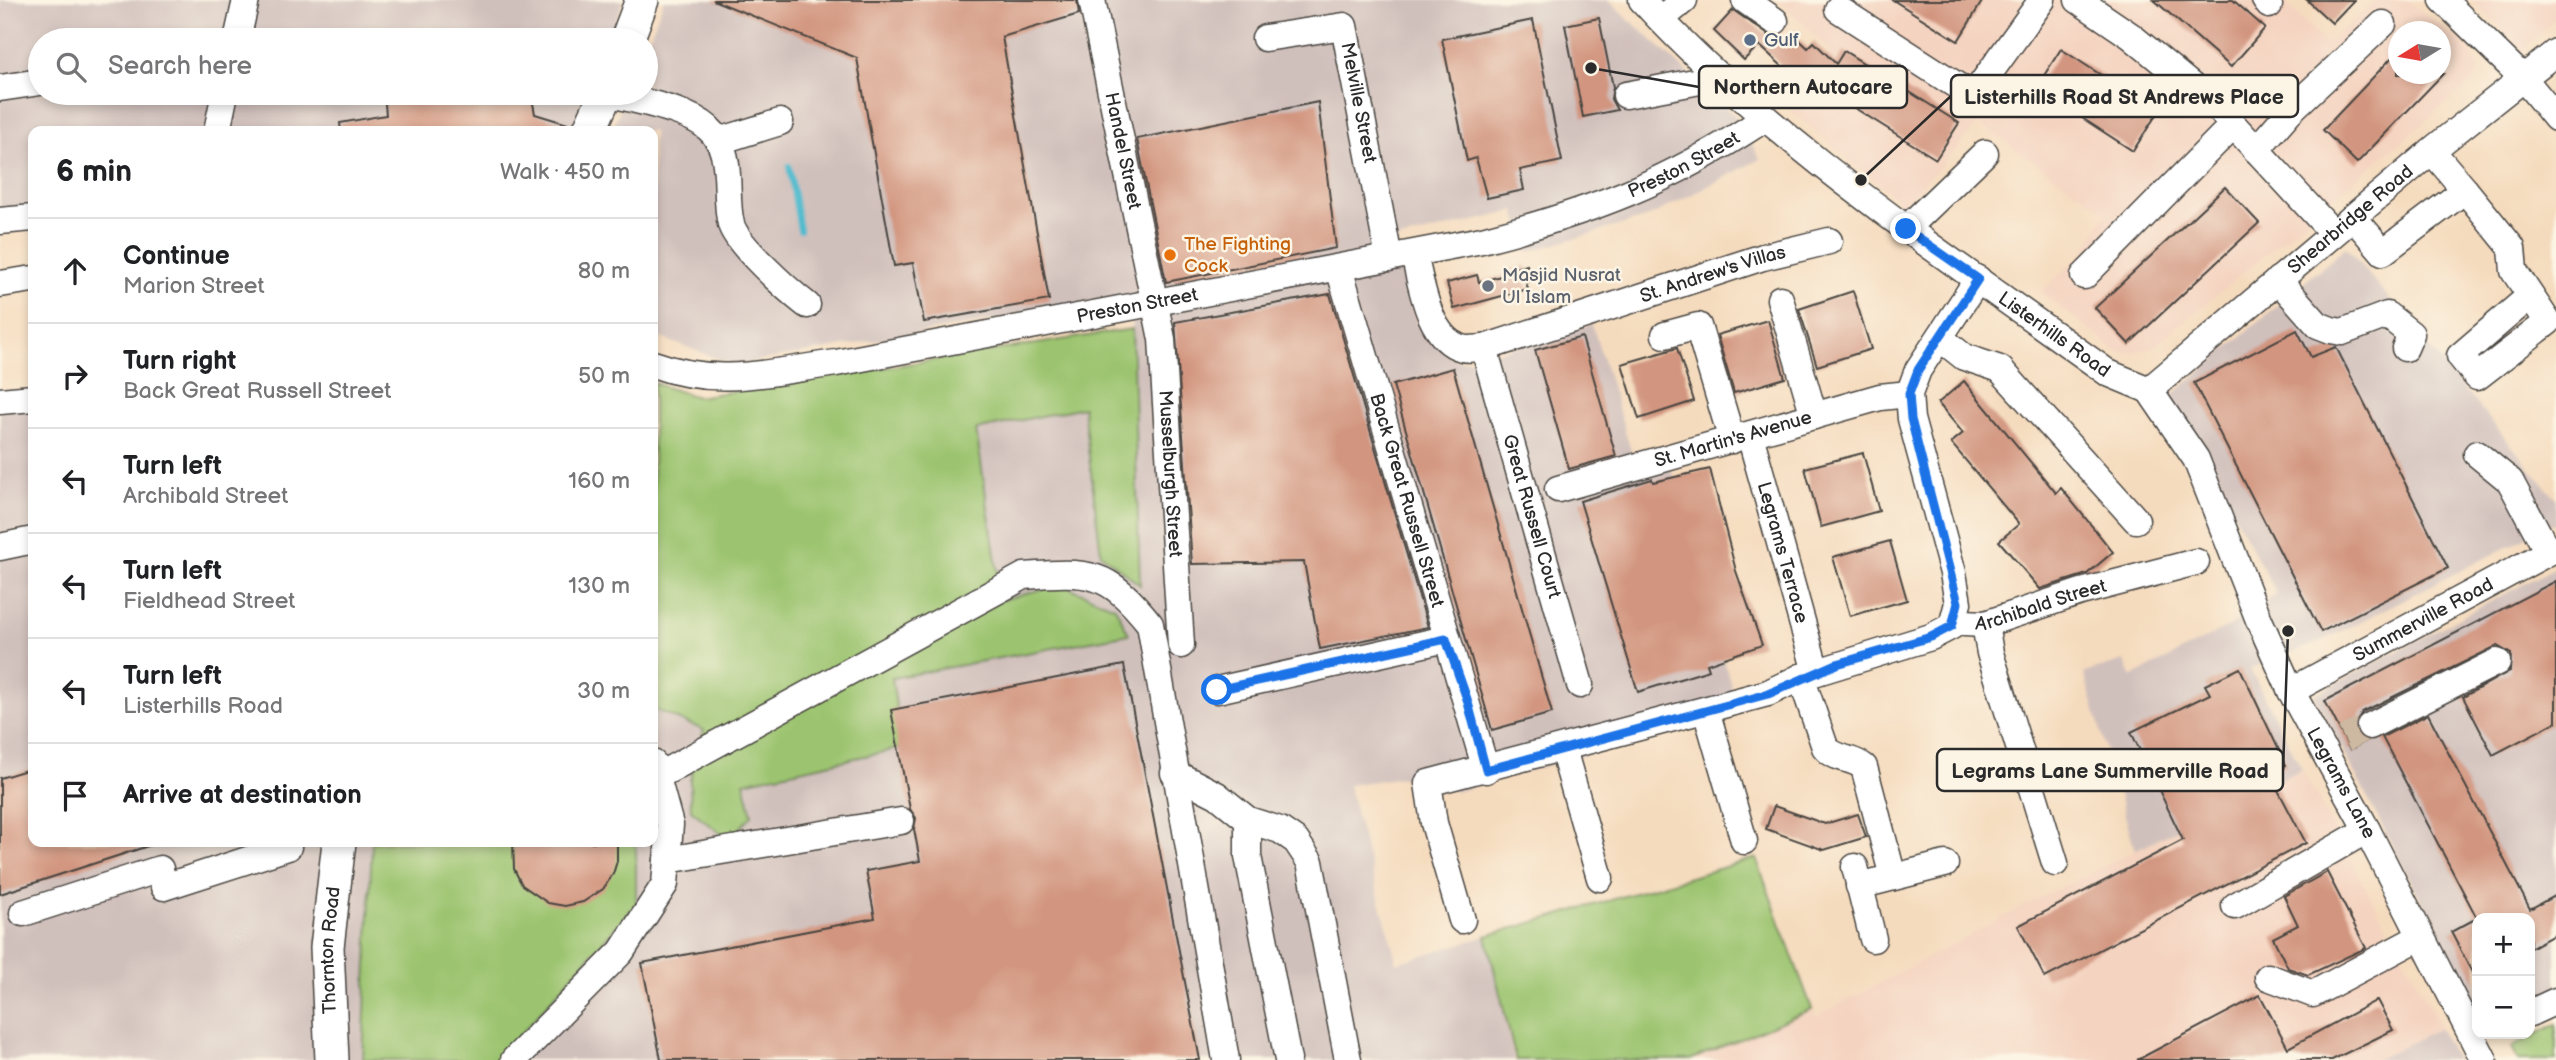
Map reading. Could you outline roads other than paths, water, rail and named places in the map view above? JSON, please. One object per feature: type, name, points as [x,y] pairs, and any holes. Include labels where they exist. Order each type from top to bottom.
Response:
[{"type":"main road","points":[[632,28],[642,0]]},
{"type":"main road","points":[[591,126],[601,105]]},
{"type":"main road","name":"Thornton Road","points":[[332,1060],[327,947],[338,847]]},
{"type":"street","points":[[239,28],[246,0]]},
{"type":"street","name":"Handel Street","points":[[1092,0],[1156,302]]},
{"type":"street","name":"Listerhills Road","points":[[1642,0],[1764,119],[1906,229],[2108,373],[2149,390]]},
{"type":"street","points":[[1661,19],[1684,0]]},
{"type":"street","points":[[1745,0],[1775,22]]},
{"type":"street","points":[[1838,9],[1973,96],[2042,0]]},
{"type":"street","points":[[2078,0],[2131,36],[2216,106],[2256,150],[2343,225],[2383,252],[2465,190]]},
{"type":"street","points":[[2443,0],[2524,79],[2556,118]]},
{"type":"street","points":[[2256,150],[2290,111],[2383,24]]},
{"type":"street","name":"Melville Street","points":[[1265,38],[1344,26],[1401,256]]},
{"type":"street","name":"Shearbridge Road","points":[[2149,390],[2432,151],[2556,52]]},
{"type":"street","points":[[1626,95],[1721,78]]},
{"type":"street","points":[[0,88],[28,84]]},
{"type":"street","points":[[218,126],[222,105]]},
{"type":"street","points":[[649,105],[681,114],[708,127],[719,141],[725,158],[731,225],[736,234],[784,287],[807,304]]},
{"type":"street","name":"Preston Street","points":[[658,366],[685,376],[730,378],[836,363],[1401,256],[1564,219],[1634,192],[1723,147],[1764,119]]},
{"type":"street","points":[[719,141],[780,122]]},
{"type":"street","points":[[2084,276],[2234,125]]},
{"type":"street","points":[[2432,151],[2512,248],[2514,271],[2530,296]]},
{"type":"street","points":[[1906,229],[1985,153]]},
{"type":"street","points":[[0,221],[28,218]]},
{"type":"street","name":"St. Andrew's Villas","points":[[1484,348],[1763,257],[1829,241]]},
{"type":"street","points":[[1401,256],[1429,314],[1443,334],[1461,348],[1484,348]]},
{"type":"street","name":"Back Great Russell Street","points":[[1339,268],[1486,770]]},
{"type":"street","points":[[1956,618],[1958,603],[1952,573],[1911,419],[1909,394],[1918,370],[1978,279]]},
{"type":"street","points":[[0,284],[28,280]]},
{"type":"street","points":[[2278,280],[2318,325],[2342,332],[2386,315],[2411,334],[2405,348]]},
{"type":"street","points":[[1780,299],[1814,416]]},
{"type":"street","name":"Musselburgh Street","points":[[1156,302],[1162,339],[1181,645]]},
{"type":"street","name":"Legrams Terrace","points":[[1665,335],[1698,326],[1741,438],[1808,675],[1825,747],[1829,752],[1857,761],[1864,767],[1894,877]]},
{"type":"street","points":[[1940,338],[1965,357],[2000,369],[2136,520]]},
{"type":"street","name":"Great Russell Court","points":[[1484,348],[1542,493],[1580,685]]},
{"type":"street","name":"Legrams Lane","points":[[2149,390],[2196,459],[2259,620],[2291,691],[2333,744],[2367,830],[2484,1060]]},
{"type":"street","name":"St. Martin's Avenue","points":[[1542,493],[1880,397],[1909,394]]},
{"type":"street","points":[[0,401],[28,398]]},
{"type":"street","points":[[2477,454],[2510,481],[2552,550]]},
{"type":"street","points":[[0,547],[28,541]]},
{"type":"street","name":"Summerville Road","points":[[2291,691],[2552,550]]},
{"type":"street","name":"Archibald Street","points":[[1462,920],[1430,803],[1428,783],[1486,770],[1768,694],[1808,675],[1931,637],[1952,626],[1956,618],[1964,622],[1985,624],[2081,592],[2196,562]]},
{"type":"street","points":[[658,770],[1024,576],[1075,572],[1107,582],[1126,594],[1150,624],[1226,1060]]},
{"type":"street","points":[[1985,624],[1990,653],[2055,863]]},
{"type":"street","points":[[1217,690],[1446,639]]},
{"type":"street","points":[[2370,726],[2497,663]]},
{"type":"street","points":[[1706,710],[1744,841]]},
{"type":"street","points":[[1563,749],[1600,878]]},
{"type":"street","points":[[1174,773],[1217,794],[1248,820],[1280,830],[1296,841],[1310,862],[1349,1060]]},
{"type":"street","points":[[514,1060],[621,951],[665,884],[670,825],[658,785]]},
{"type":"street","points":[[1248,820],[1248,856],[1288,1060]]},
{"type":"street","points":[[667,860],[901,821]]},
{"type":"street","points":[[2235,906],[2367,830]]},
{"type":"street","points":[[23,913],[160,869],[164,887],[288,847]]},
{"type":"street","points":[[1873,939],[1857,877],[1894,877],[1945,864]]},
{"type":"street","points":[[2268,977],[2313,994],[2420,937]]},
{"type":"street","points":[[2535,1011],[2556,1001]]},
{"type":"waterway","points":[[789,166],[800,230]]},
{"type":"tunnel","points":[[2344,739],[2370,726]]},
{"type":"place","name":"Gulf","points":[[1750,40]]},
{"type":"place","name":"Northern Autocare","points":[[1591,68]]},
{"type":"place","name":"Listerhills Road St Andrews Place","points":[[1861,180]]},
{"type":"place","name":"The Fighting Cock","points":[[1170,255]]},
{"type":"place","name":"Masjid Nusrat Ul Islam","points":[[1488,286]]},
{"type":"place","name":"Legrams Lane Summerville Road","points":[[2288,631]]}]
